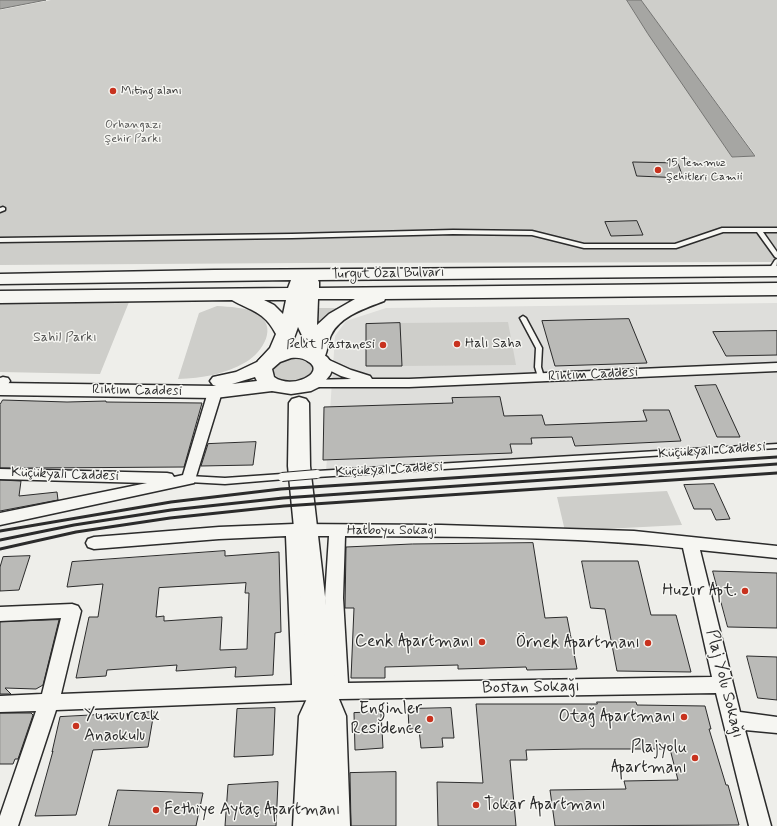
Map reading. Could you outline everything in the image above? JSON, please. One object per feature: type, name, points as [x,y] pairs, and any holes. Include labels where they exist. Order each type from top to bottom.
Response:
[{"type":"highway","name":"Turgut Özal Bulvarı","points":[[0,279],[304,275],[776,265]]},
{"type":"highway","points":[[267,363],[279,350],[304,294],[311,284],[304,275]]},
{"type":"highway","name":"Turgut Özal Bulvarı","points":[[0,297],[777,289]]},
{"type":"highway","points":[[316,354],[324,330],[338,314],[359,304],[382,296],[412,292]]},
{"type":"highway","points":[[230,294],[248,300],[274,314],[280,321],[286,334]]},
{"type":"highway","points":[[304,294],[307,324],[316,354]]},
{"type":"street","points":[[299,403],[266,381],[263,375],[263,369],[267,363],[277,356],[295,352],[316,354],[322,363],[323,372],[320,377],[311,384],[299,403],[300,472],[303,528],[321,692],[332,716],[335,826]]},
{"type":"street","name":"Rıhtım Caddesi","points":[[316,354],[336,369],[362,378],[378,381],[409,383]]},
{"type":"street","name":"Rıhtım Caddesi","points":[[1,384],[206,383],[242,376],[267,363]]},
{"type":"street","name":"Rıhtım Caddesi","points":[[311,384],[409,383],[777,367]]},
{"type":"street","name":"Rıhtım Caddesi","points":[[1,384],[215,392],[277,387]]},
{"type":"street","points":[[277,387],[294,389],[311,384]]},
{"type":"street","points":[[0,519],[189,479],[215,392]]},
{"type":"street","name":"Küçükyalı Caddesi","points":[[0,474],[189,479]]},
{"type":"street","name":"Hatboyu Sokağı","points":[[94,543],[303,528],[337,531],[514,532],[634,537],[777,552]]},
{"type":"street","points":[[308,826],[313,716],[321,692],[334,598],[337,531]]},
{"type":"street","name":"Plaj Yolu Sokağı","points":[[690,542],[732,720],[760,826]]},
{"type":"street","points":[[0,614],[72,611],[48,702],[7,826]]},
{"type":"street","name":"Bostan Sokağı","points":[[0,704],[321,692],[724,685]]},
{"type":"street","points":[[732,720],[777,725]]},
{"type":"lane","points":[[0,240],[453,232],[532,233],[584,246],[676,246],[722,230],[777,230]]},
{"type":"lane","points":[[759,230],[776,265]]},
{"type":"lane","points":[[523,318],[539,348],[538,367],[541,377]]},
{"type":"lane","name":"Küçükyalı Caddesi","points":[[189,479],[225,481],[300,472],[777,446]]},
{"type":"shaded area","points":[[0,0],[46,0],[0,9]]},
{"type":"shaded area","points":[[627,0],[641,0],[755,156],[732,157],[648,34]]},
{"type":"shaded area","points":[[777,303],[777,443],[326,472],[335,336],[346,321],[386,308]]},
{"type":"green space","name":"Orhangazi Şehir Parkı","points":[[51,0],[627,0],[732,157],[756,156],[641,0],[777,0],[777,262],[0,265],[0,10]]},
{"type":"green space","name":"Sahil Parkı","points":[[129,302],[100,374],[0,372],[0,303]]},
{"type":"green space","points":[[217,306],[247,310],[256,313],[263,318],[267,325],[267,332],[263,346],[252,358],[229,370],[204,377],[178,379],[199,313]]},
{"type":"green space","points":[[318,308],[343,308],[318,328]]},
{"type":"green space","name":"Halı Saha","points":[[508,322],[516,365],[402,366],[400,323]]},
{"type":"green space","points":[[296,357],[308,360],[314,367],[311,374],[297,381],[287,381],[274,374],[274,366],[283,359]]},
{"type":"green space","points":[[667,491],[682,525],[565,531],[557,497]]},
{"type":"building","name":"15 Temmuz Şehitleri Camii","points":[[633,162],[678,163],[683,178],[637,176]]},
{"type":"building","points":[[637,221],[643,235],[611,236],[605,222]]},
{"type":"building","points":[[629,319],[647,363],[555,366],[542,321]]},
{"type":"building","name":"Pelit Pastanesi","points":[[400,323],[402,366],[366,366],[366,324]]},
{"type":"building","points":[[777,331],[777,355],[726,356],[713,332]]},
{"type":"building","points":[[716,385],[740,437],[717,437],[695,386]]},
{"type":"building","points":[[500,397],[504,416],[542,415],[545,425],[647,421],[643,410],[669,410],[681,441],[575,446],[572,437],[531,438],[532,444],[510,444],[512,453],[323,460],[324,407],[453,403],[452,398]]},
{"type":"building","points":[[3,400],[202,403],[184,467],[0,468],[0,405]]},
{"type":"building","points":[[256,442],[253,465],[201,466],[208,444]]},
{"type":"building","points":[[0,480],[21,481],[19,496],[57,492],[58,500],[0,511]]},
{"type":"building","points":[[714,484],[730,519],[716,520],[711,509],[694,509],[684,485]]},
{"type":"building","points":[[533,543],[545,618],[567,617],[577,669],[527,670],[526,667],[458,669],[458,665],[385,667],[385,678],[351,678],[354,608],[345,608],[346,547],[412,544]]},
{"type":"building","points":[[225,551],[225,556],[279,552],[281,632],[275,633],[273,675],[235,677],[236,667],[176,671],[177,665],[107,670],[106,676],[76,678],[89,617],[98,617],[103,584],[67,587],[72,562]],"holes":[[[246,583],[245,593],[249,593],[247,649],[220,650],[222,617],[164,621],[164,616],[156,617],[159,588]]]},
{"type":"building","points":[[30,556],[19,590],[0,591],[0,567],[3,557]]},
{"type":"building","points":[[582,561],[638,561],[651,615],[676,615],[691,672],[617,671],[605,609],[591,608]]},
{"type":"building","name":"Huzur Apt.","points":[[713,571],[777,573],[777,628],[728,627]]},
{"type":"building","points":[[59,620],[43,685],[36,689],[5,688],[11,694],[0,694],[0,622]]},
{"type":"building","points":[[747,656],[777,657],[777,700],[758,698]]},
{"type":"building","points":[[597,702],[636,702],[637,705],[705,706],[711,729],[709,729],[726,785],[728,785],[739,825],[555,826],[550,790],[626,789],[624,781],[678,780],[670,749],[582,749],[526,750],[527,760],[510,760],[516,826],[438,826],[437,782],[483,783],[476,704],[597,704]]},
{"type":"building","points":[[275,708],[273,755],[234,757],[237,709]]},
{"type":"building","name":"Enginler Residence","points":[[451,708],[454,738],[442,738],[443,747],[421,748],[419,729],[409,729],[408,709]]},
{"type":"building","points":[[154,712],[148,747],[93,750],[76,815],[35,816],[53,751],[52,752],[60,717]]},
{"type":"building","points":[[381,712],[383,748],[355,750],[354,713]]},
{"type":"building","points":[[0,713],[31,713],[33,715],[18,759],[15,759],[13,764],[0,764]]},
{"type":"building","points":[[396,772],[396,826],[351,826],[350,773]]},
{"type":"building","points":[[278,782],[276,826],[225,826],[228,785]]},
{"type":"building","name":"Fethiye Aytaç Apartmanı","points":[[118,790],[203,793],[196,826],[109,826]]},
{"type":"railway","points":[[0,531],[171,502],[281,489],[777,457]]},
{"type":"railway","points":[[0,540],[74,525],[171,510],[283,498],[777,464]]},
{"type":"railway","points":[[0,549],[76,532],[170,518],[284,506],[777,473]]},
{"type":"place","name":"Miting alanı","points":[[113,91]]},
{"type":"place","name":"15 Temmuz Şehitleri Camii","points":[[658,170]]},
{"type":"place","name":"Halı Saha","points":[[457,344]]},
{"type":"place","name":"Pelit Pastanesi","points":[[383,345]]},
{"type":"place","name":"Huzur Apt.","points":[[745,591]]},
{"type":"place","name":"Cenk Apartmanı","points":[[482,642]]},
{"type":"place","name":"Örnek Apartmanı","points":[[648,643]]},
{"type":"place","name":"Otağ Apartmanı","points":[[684,717]]},
{"type":"place","name":"Enginler Residence","points":[[430,719]]},
{"type":"place","name":"Yumurcak Anaokulu","points":[[76,726]]},
{"type":"place","name":"Plajyolu Apartmanı","points":[[695,758]]},
{"type":"place","name":"Tokar Apartmanı","points":[[476,805]]},
{"type":"place","name":"Fethiye Aytaç Apartmanı","points":[[156,810]]}]
